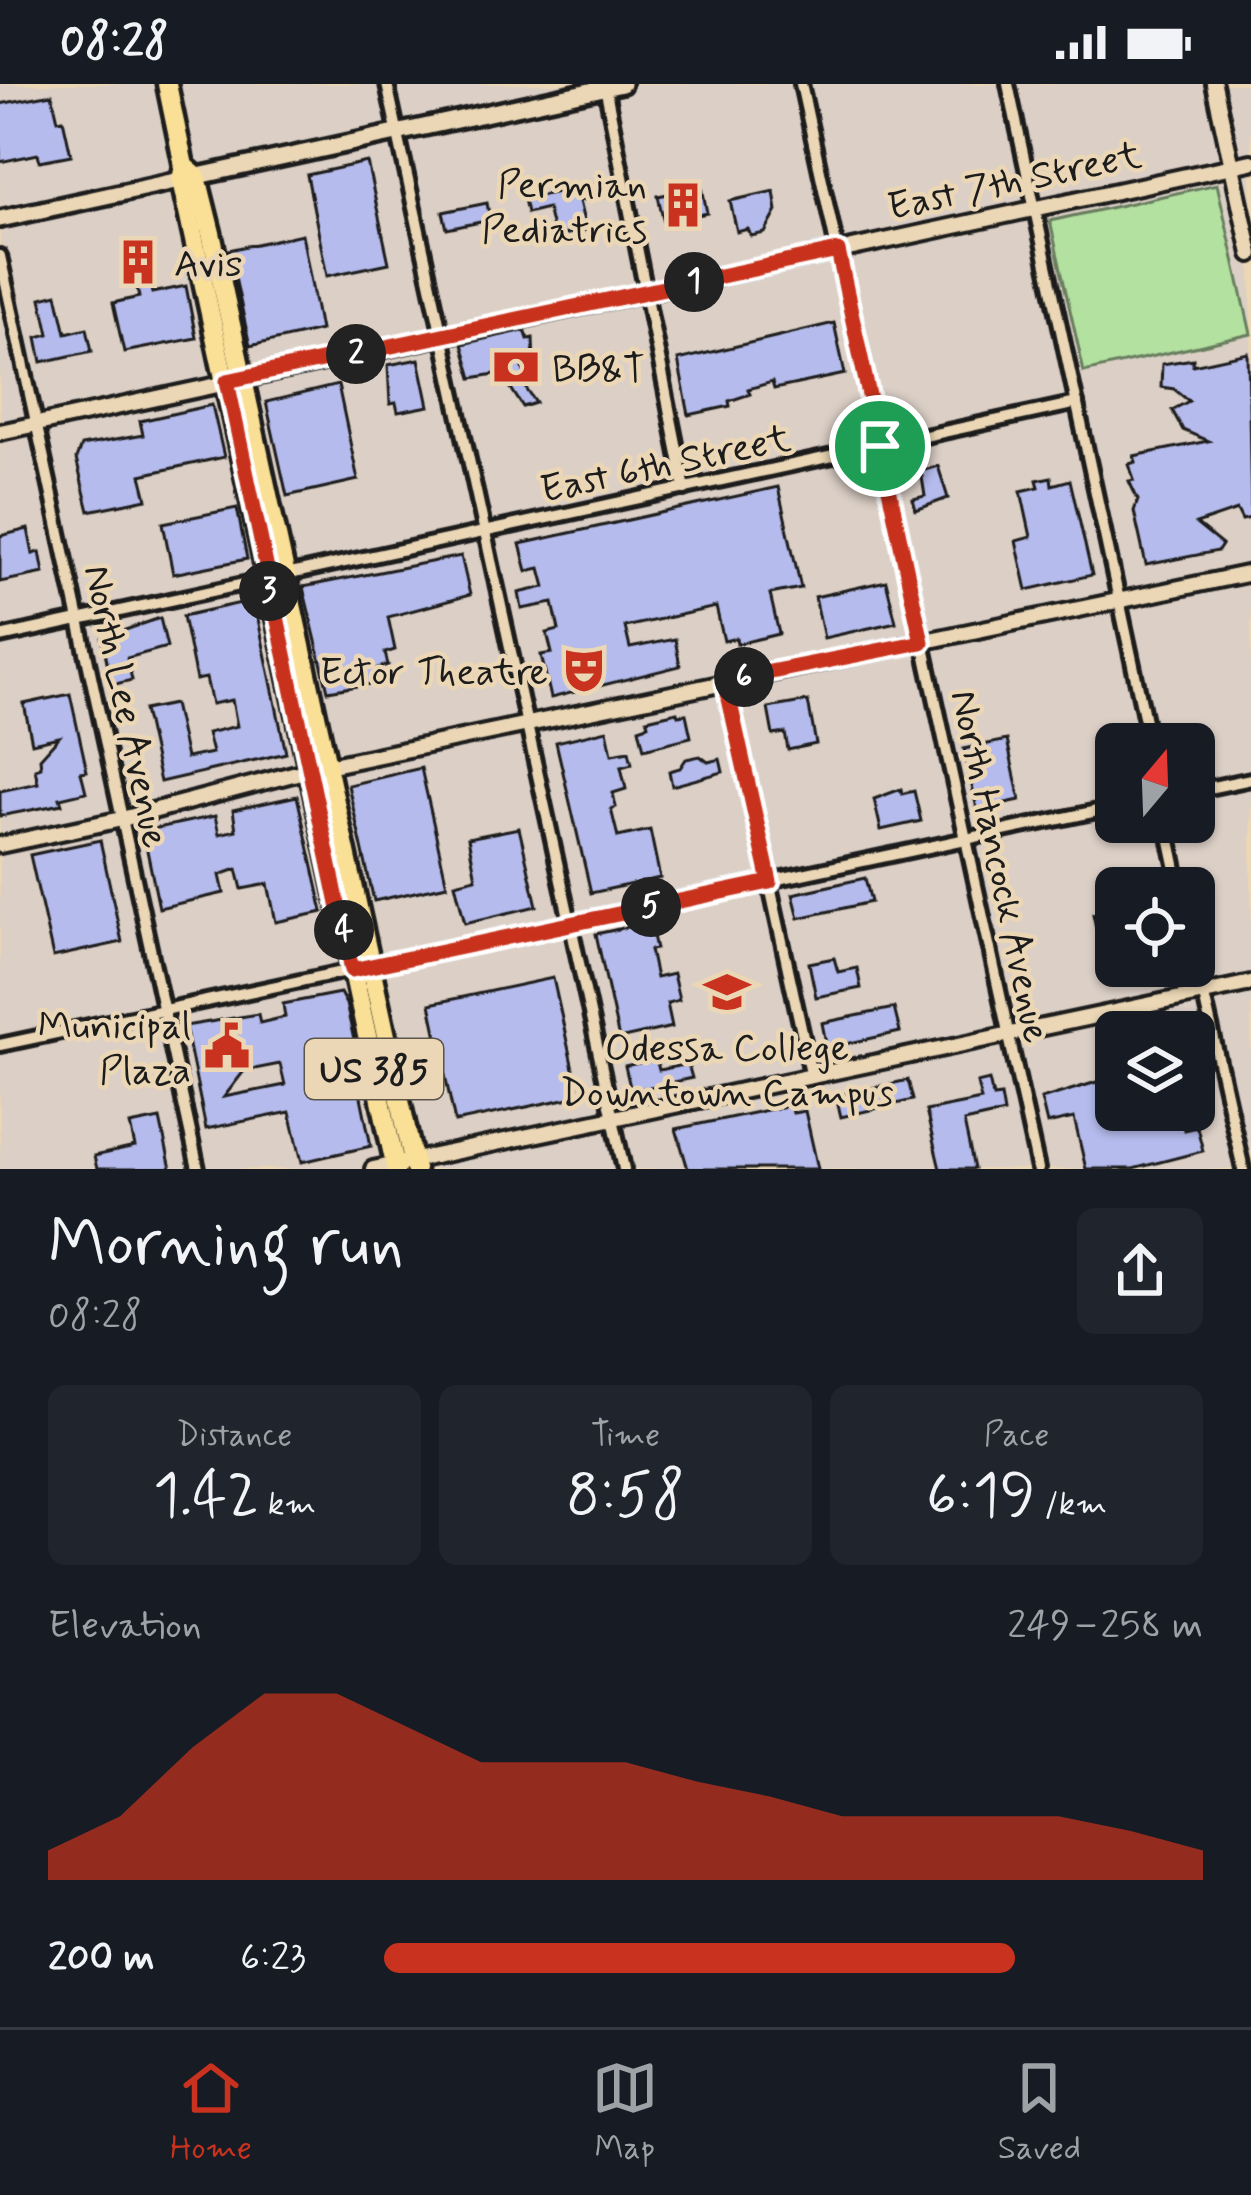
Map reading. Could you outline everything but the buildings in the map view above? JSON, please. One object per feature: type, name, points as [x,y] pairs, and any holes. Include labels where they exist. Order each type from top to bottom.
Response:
[{"type":"main road","name":"US 385","points":[[167,84],[405,1166]]},
{"type":"main road","points":[[0,219],[187,174],[398,135],[610,86]]},
{"type":"street","points":[[387,84],[625,1169]]},
{"type":"street","name":"North Hancock Avenue","points":[[801,84],[1038,1169]]},
{"type":"street","points":[[1008,84],[1145,723]]},
{"type":"street","points":[[1214,84],[1251,254]]},
{"type":"street","points":[[610,86],[643,293],[685,488]]},
{"type":"street","name":"East 7th Street","points":[[0,432],[1251,161]]},
{"type":"street","name":"North Lee Avenue","points":[[0,256],[198,1169]]},
{"type":"street","name":"East 6th Street","points":[[0,638],[1077,403]]},
{"type":"street","points":[[0,845],[318,768],[1251,573]]},
{"type":"street","points":[[725,681],[812,1078]]},
{"type":"street","points":[[1215,786],[1251,778]]},
{"type":"street","points":[[0,1045],[1095,812]]},
{"type":"street","points":[[373,1169],[405,1166],[1251,983]]},
{"type":"street","points":[[1202,987],[1243,1169]]},
{"type":"shaded area","points":[[0,84],[1251,84],[1251,1169],[0,1169]]},
{"type":"green space","points":[[1217,184],[1251,334],[1084,372],[1050,221]]},
{"type":"place","name":"Permian Pediatrics","points":[[683,205]]},
{"type":"place","name":"Avis","points":[[138,262]]},
{"type":"place","name":"BB&T","points":[[516,367]]},
{"type":"place","name":"Ector Theatre","points":[[584,670]]},
{"type":"place","name":"Odessa College Downtown Campus","points":[[727,992]]},
{"type":"place","name":"Municipal Plaza","points":[[227,1046]]},
{"type":"route","points":[[838,251],[880,446],[922,642],[725,681],[770,882],[352,970],[227,381],[838,251]]}]
